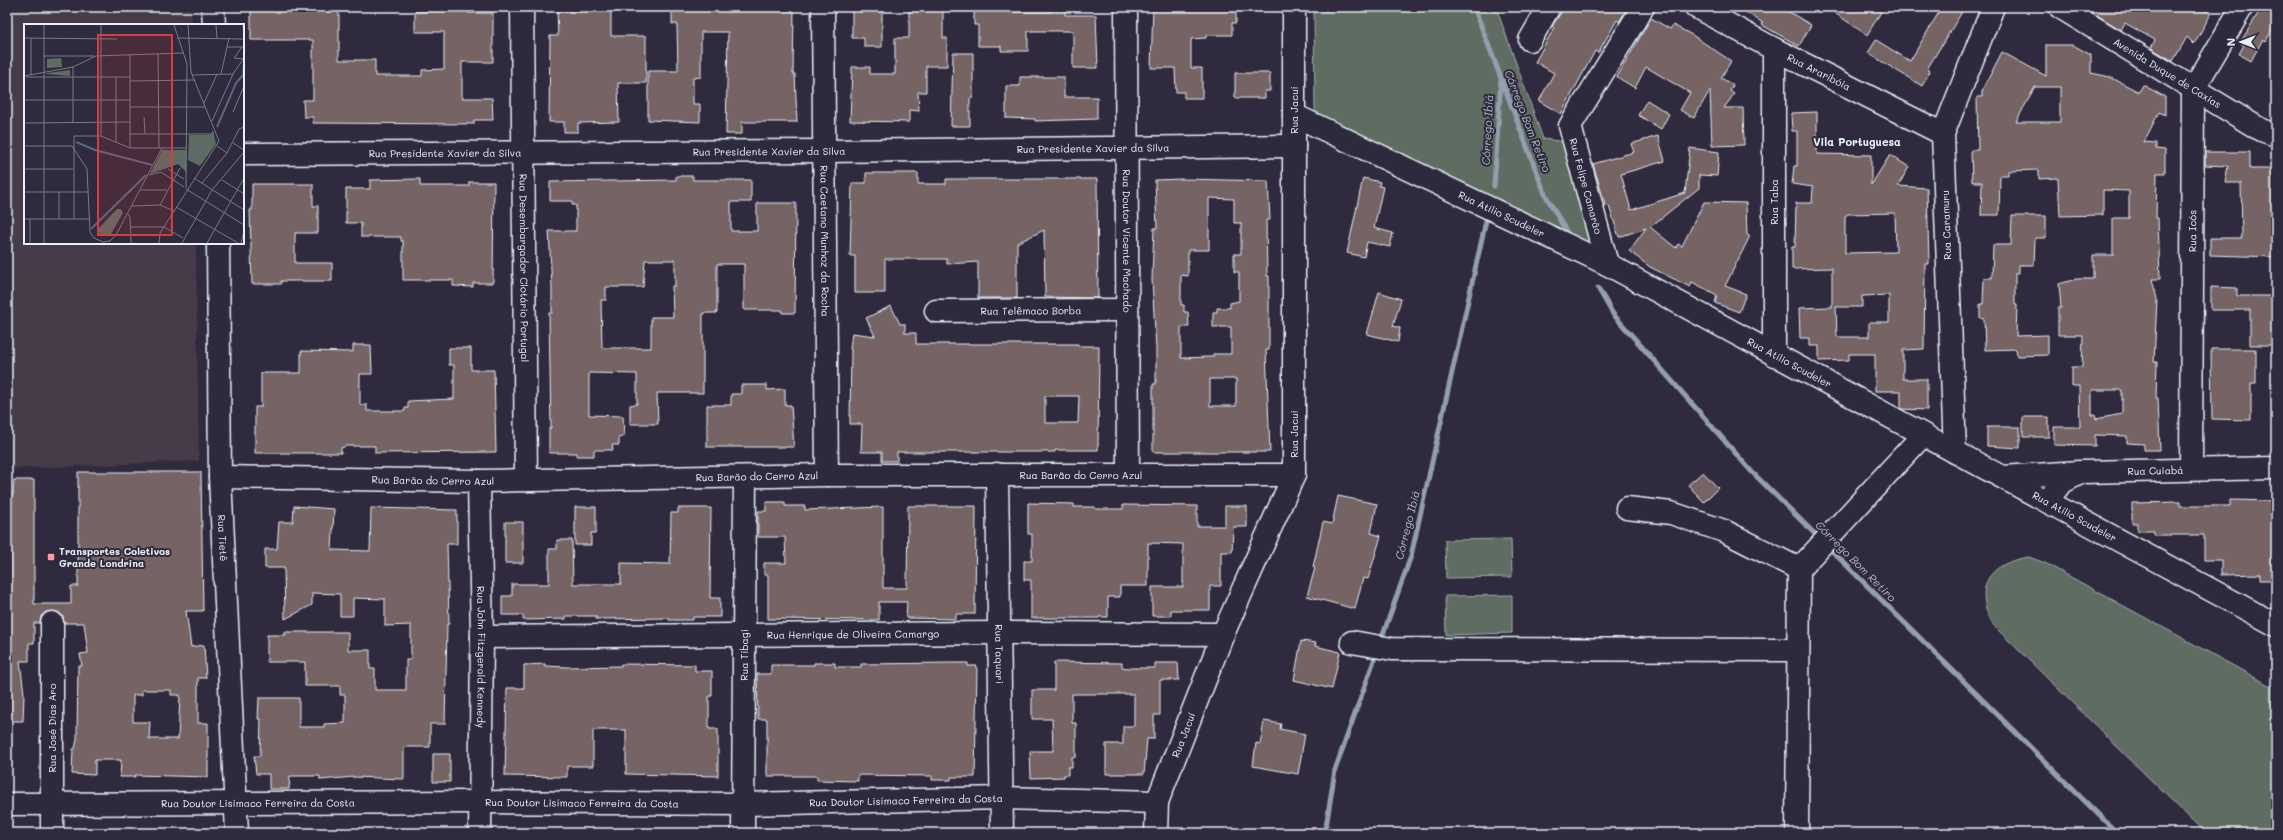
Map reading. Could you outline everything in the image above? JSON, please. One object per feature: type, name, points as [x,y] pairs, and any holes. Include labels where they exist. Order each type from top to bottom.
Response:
[{"type":"street","points":[[213,7],[214,24]]},
{"type":"street","name":"Rua Desembargador Clotário Portugal","points":[[522,7],[522,153],[526,480]]},
{"type":"street","name":"Rua Caetano Munhoz da Rocha","points":[[823,7],[827,475]]},
{"type":"street","name":"Rua Doutor Vicente Machado","points":[[1126,7],[1128,474]]},
{"type":"street","name":"Rua Jacuí","points":[[1156,833],[1157,802],[1223,634],[1294,475],[1294,7]]},
{"type":"street","name":"Rua Felipe Camarão","points":[[1607,264],[1570,126],[1643,7]]},
{"type":"street","name":"Rua Araribóia","points":[[1696,7],[1774,49],[1943,134]]},
{"type":"street","name":"Rua Caramuru","points":[[1955,452],[1943,134],[1993,7]]},
{"type":"street","name":"Avenida Duque de Caxias","points":[[2060,7],[2193,90],[2261,130],[2276,135]]},
{"type":"street","points":[[2193,90],[2242,7]]},
{"type":"street","points":[[1530,40],[1543,9]]},
{"type":"street","name":"Rua Taba","points":[[1774,49],[1774,355]]},
{"type":"street","name":"Rua Icós","points":[[2191,468],[2193,90]]},
{"type":"street","name":"Rua Atílio Scudeler","points":[[1294,115],[1607,264],[2276,625]]},
{"type":"street","name":"Rua Presidente Xavier da Silva","points":[[244,154],[825,151],[1294,146]]},
{"type":"street","name":"Rua Tietê","points":[[218,244],[220,477],[237,833]]},
{"type":"street","name":"Rua Telêmaco Borba","points":[[936,311],[1127,310]]},
{"type":"street","points":[[1798,833],[1798,650],[1805,564],[1838,530],[1923,435]]},
{"type":"street","name":"Rua Cuiabá","points":[[2047,501],[2061,483],[2082,472],[2191,468],[2276,468]]},
{"type":"street","points":[[2004,477],[2082,472]]},
{"type":"street","name":"Rua Taquari","points":[[997,474],[998,633],[1002,833]]},
{"type":"street","name":"Rua Barão do Cerro Azul","points":[[220,477],[479,481],[745,478],[827,475],[1294,475]]},
{"type":"street","name":"Rua Tibagi","points":[[742,833],[745,478]]},
{"type":"street","name":"Rua John Fitzgerald Kennedy","points":[[479,481],[482,637],[480,833]]},
{"type":"street","points":[[1627,508],[1671,513],[1724,531],[1805,564]]},
{"type":"street","name":"Rua José Días Aro","points":[[52,623],[52,833]]},
{"type":"street","name":"Rua Henrique de Oliveira Camargo","points":[[482,637],[998,633],[1223,634]]},
{"type":"street","points":[[1361,644],[1392,649],[1798,650]]},
{"type":"street","name":"Rua Doutor Lisímaco Ferreira da Costa","points":[[7,804],[480,802],[742,804],[1001,798],[1157,802]]},
{"type":"shaded area","points":[[7,7],[191,7],[192,24],[24,24],[24,244],[196,244],[199,461],[7,469]]},
{"type":"green space","points":[[1314,7],[1496,7],[1543,139],[1566,142],[1591,244],[1315,112]]},
{"type":"green space","points":[[1511,539],[1512,577],[1446,578],[1445,540]]},
{"type":"green space","points":[[2029,557],[2045,563],[2276,689],[2276,831],[2274,833],[2205,833],[1994,626],[1984,600],[1988,580],[1994,571],[2003,565],[2015,560]]},
{"type":"green space","points":[[1512,595],[1512,633],[1446,635],[1445,596]]},
{"type":"building","points":[[251,7],[339,7],[339,60],[375,60],[375,76],[422,76],[422,70],[444,69],[444,32],[415,32],[415,12],[447,11],[447,7],[468,7],[468,13],[493,13],[493,62],[462,62],[462,98],[492,98],[493,120],[474,120],[474,124],[313,123],[313,117],[304,117],[303,100],[313,100],[313,40],[251,40]]},
{"type":"building","points":[[672,7],[794,7],[793,74],[795,74],[797,122],[742,122],[742,134],[726,134],[728,32],[701,32],[701,77],[693,78],[693,104],[700,104],[700,122],[648,120],[648,71],[678,71],[677,24],[672,24]]},
{"type":"building","points":[[974,7],[1014,8],[1014,12],[1051,12],[1051,8],[1065,8],[1065,15],[1096,15],[1098,68],[1073,68],[1073,31],[1028,31],[1028,51],[1001,51],[1001,46],[978,46],[978,25],[974,25]]},
{"type":"building","points":[[1153,7],[1236,7],[1236,23],[1232,23],[1232,35],[1206,35],[1206,38],[1191,39],[1191,68],[1202,68],[1202,98],[1184,98],[1184,92],[1176,92],[1175,68],[1151,68]]},
{"type":"building","points":[[1565,7],[1628,7],[1619,22],[1617,20],[1598,53],[1595,51],[1561,114],[1539,101],[1554,73],[1535,62],[1554,28],[1552,26]]},
{"type":"building","points":[[1738,7],[1781,7],[1811,25],[1799,46],[1762,25],[1763,23]]},
{"type":"building","points":[[1826,7],[1884,7],[1867,35]]},
{"type":"building","points":[[1942,7],[1965,7],[1927,69],[1930,71],[1922,86],[1868,53],[1876,40],[1910,61]]},
{"type":"building","points":[[2102,7],[2198,7],[2211,14],[2194,44],[2187,37],[2173,61],[2151,48],[2155,40],[2125,23],[2121,30],[2097,15]]},
{"type":"building","points":[[2262,7],[2276,7],[2276,23],[2266,41],[2263,39],[2251,61],[2239,54],[2244,45],[2240,43]]},
{"type":"building","points":[[852,8],[882,8],[882,47],[864,47],[864,38],[852,38]]},
{"type":"building","points":[[909,8],[943,8],[943,38],[947,38],[947,66],[926,66],[926,92],[918,92],[919,111],[909,110],[909,122],[850,121],[852,67],[870,67],[870,74],[895,74],[895,38],[909,38]]},
{"type":"building","points":[[611,10],[611,36],[646,36],[646,83],[618,83],[619,122],[578,123],[578,132],[564,132],[564,122],[549,122],[550,36],[558,36],[557,11]]},
{"type":"building","points":[[1651,18],[1670,29],[1673,25],[1692,35],[1731,61],[1721,78],[1733,85],[1730,91],[1734,94],[1724,108],[1743,108],[1744,145],[1712,146],[1710,90],[1694,118],[1680,110],[1690,93],[1646,67],[1635,88],[1617,77]]},
{"type":"building","points":[[2046,45],[2073,45],[2091,55],[2091,73],[2110,77],[2139,92],[2143,85],[2165,97],[2165,115],[2159,112],[2144,142],[2156,143],[2156,149],[2165,150],[2165,173],[2157,173],[2156,218],[2158,218],[2160,279],[2152,279],[2157,299],[2154,362],[2157,362],[2156,398],[2158,398],[2160,450],[2144,450],[2144,444],[2127,443],[2127,436],[2095,435],[2095,446],[2054,445],[2054,427],[2080,427],[2079,386],[2072,386],[2072,367],[2082,367],[2083,335],[2058,335],[2058,308],[2061,308],[2059,284],[2076,279],[2093,279],[2093,255],[2113,255],[2113,218],[2129,218],[2129,191],[2103,190],[2103,215],[2060,216],[2058,178],[2039,179],[2039,170],[2008,171],[2008,175],[2000,175],[1999,215],[1981,215],[1982,182],[1972,182],[1971,150],[1978,150],[1977,97],[1982,97],[1982,91],[2002,52],[2046,76]],"holes":[[[2035,87],[2060,87],[2060,122],[2016,122]],[[2092,390],[2122,390],[2122,414],[2096,419],[2095,415],[2092,415]]]},
{"type":"building","points":[[953,53],[973,53],[973,98],[970,98],[970,126],[951,126]]},
{"type":"building","points":[[1235,73],[1270,73],[1270,91],[1265,91],[1265,98],[1235,98]]},
{"type":"building","points":[[1020,77],[1064,77],[1064,97],[1097,97],[1097,119],[1035,121],[1035,119],[1006,118],[1006,86],[1020,86]]},
{"type":"building","points":[[1647,100],[1669,114],[1661,129],[1638,115]]},
{"type":"building","points":[[1817,112],[1817,154],[1871,155],[1871,185],[1890,155],[1909,167],[1898,186],[1927,188],[1929,264],[1925,264],[1924,349],[1903,350],[1903,379],[1927,379],[1927,410],[1901,409],[1901,391],[1875,391],[1875,354],[1849,354],[1849,360],[1819,361],[1819,346],[1810,346],[1810,338],[1800,338],[1799,308],[1832,307],[1832,268],[1792,269],[1792,247],[1795,247],[1796,203],[1812,203],[1813,187],[1792,184],[1794,166],[1797,166],[1797,131],[1792,131],[1791,113]],"holes":[[[1895,213],[1896,252],[1845,253],[1845,216],[1848,214]],[[1889,295],[1889,322],[1869,322],[1869,337],[1837,337],[1836,307],[1862,307],[1862,296]]]},
{"type":"building","points":[[1658,136],[1665,161],[1621,174],[1631,210],[1685,193],[1690,148],[1719,152],[1717,176],[1699,175],[1699,188],[1650,227],[1676,248],[1678,244],[1682,246],[1704,202],[1746,203],[1747,235],[1750,236],[1725,286],[1746,294],[1739,312],[1715,303],[1717,295],[1692,282],[1690,287],[1650,267],[1629,251],[1646,228],[1619,237],[1609,206],[1606,207],[1593,164],[1634,152],[1631,144]]},
{"type":"building","points":[[2205,152],[2250,152],[2250,169],[2276,169],[2276,257],[2210,255],[2210,238],[2242,238],[2241,183],[2225,183],[2228,166],[2205,165]]},
{"type":"building","points":[[866,173],[918,173],[918,184],[946,184],[946,179],[1097,179],[1098,298],[1045,297],[1044,230],[1017,243],[1017,298],[978,298],[978,262],[947,264],[947,259],[885,259],[885,293],[855,293],[855,256],[850,256],[852,183],[866,183]]},
{"type":"building","points":[[676,176],[693,176],[693,180],[751,180],[751,202],[731,202],[731,231],[757,231],[757,203],[796,203],[795,313],[782,313],[782,310],[744,310],[744,264],[717,264],[717,313],[703,313],[703,393],[657,393],[658,424],[630,424],[630,405],[637,404],[637,374],[589,373],[589,415],[623,416],[624,437],[619,437],[619,445],[612,445],[613,450],[594,450],[594,456],[577,456],[577,453],[549,453],[549,428],[551,428],[549,313],[552,313],[552,288],[549,231],[576,231],[576,205],[572,205],[572,201],[550,201],[550,182],[676,180]],"holes":[[[645,260],[675,260],[675,286],[672,286],[673,317],[651,317],[651,348],[602,348],[601,300],[606,300],[606,287],[643,287]]]},
{"type":"building","points":[[1363,178],[1380,182],[1379,186],[1383,187],[1374,228],[1393,233],[1390,247],[1367,242],[1364,257],[1347,253]]},
{"type":"building","points":[[420,179],[420,186],[469,186],[469,182],[494,182],[493,283],[473,283],[473,287],[453,286],[453,280],[403,280],[403,241],[401,241],[401,237],[361,237],[361,223],[346,223],[346,189],[370,189],[370,180]]},
{"type":"building","points":[[1183,179],[1268,181],[1270,220],[1266,220],[1267,276],[1269,276],[1269,350],[1266,350],[1270,452],[1153,452],[1153,384],[1156,384],[1156,348],[1152,279],[1154,228],[1157,228],[1155,180]],"holes":[[[1209,198],[1234,199],[1234,223],[1241,223],[1241,254],[1234,254],[1234,272],[1239,272],[1239,301],[1230,303],[1230,308],[1217,308],[1217,312],[1213,312],[1213,327],[1231,327],[1231,354],[1213,354],[1213,357],[1181,358],[1181,327],[1189,327],[1188,312],[1184,312],[1184,305],[1181,305],[1181,275],[1188,276],[1188,250],[1209,250]],[[1210,379],[1236,379],[1236,406],[1210,406]]]},
{"type":"building","points":[[252,184],[313,184],[313,206],[318,206],[318,233],[295,233],[295,263],[332,263],[332,281],[281,281],[281,284],[252,284],[250,210],[252,210]]},
{"type":"building","points":[[2012,216],[2046,216],[2046,238],[2035,238],[2034,265],[2019,265],[2019,273],[2015,273],[2015,305],[2017,305],[2016,336],[2048,335],[2048,355],[2017,356],[2016,349],[1985,350],[1984,319],[1980,318],[1980,304],[1983,304],[1984,278],[1992,278],[1993,245],[2011,245]]},
{"type":"building","points":[[2211,287],[2237,288],[2237,296],[2276,296],[2276,345],[2250,345],[2250,310],[2211,310]]},
{"type":"building","points":[[1379,292],[1401,299],[1393,326],[1400,328],[1398,342],[1367,334]]},
{"type":"building","points":[[891,306],[900,324],[905,324],[905,333],[916,333],[916,344],[1078,344],[1078,346],[1099,346],[1098,450],[1055,450],[1055,452],[897,452],[897,461],[882,461],[882,452],[861,452],[862,424],[850,424],[850,349],[852,333],[875,336],[866,318]],"holes":[[[1045,396],[1079,396],[1078,423],[1045,423]]]},
{"type":"building","points":[[353,345],[371,345],[372,374],[360,374],[360,405],[367,405],[367,411],[405,411],[405,408],[408,408],[408,401],[454,399],[454,365],[449,365],[449,348],[471,348],[471,370],[494,370],[496,452],[375,453],[375,446],[346,446],[341,448],[341,453],[255,453],[255,407],[261,407],[261,373],[301,373],[301,351],[353,352]]},
{"type":"building","points":[[2211,349],[2256,349],[2256,383],[2251,383],[2251,420],[2212,419]]},
{"type":"building","points":[[741,385],[767,385],[767,390],[785,389],[785,405],[791,405],[794,447],[707,447],[707,405],[731,405],[731,394],[741,394]]},
{"type":"building","points":[[2023,417],[2049,417],[2049,437],[2023,437]]},
{"type":"building","points":[[1987,427],[2020,427],[2020,448],[1987,446]]},
{"type":"building","points":[[78,472],[201,472],[203,611],[186,611],[191,647],[204,645],[206,678],[198,678],[198,723],[208,723],[208,777],[135,775],[135,777],[120,777],[121,760],[95,760],[95,775],[72,774],[73,749],[75,749],[77,739],[78,666],[82,666],[80,654],[88,653],[84,623],[64,623],[63,616],[58,612],[46,612],[41,616],[40,623],[34,623],[34,643],[29,643],[29,661],[20,661],[24,694],[23,721],[7,721],[7,495],[13,495],[14,480],[34,480],[34,604],[71,604],[71,586],[78,586]],"holes":[[[142,690],[171,690],[171,695],[180,695],[178,739],[149,739],[150,722],[133,722],[133,695],[142,695]]]},
{"type":"building","points":[[1703,472],[1718,488],[1704,502],[1688,485]]},
{"type":"building","points":[[1338,496],[1377,504],[1371,533],[1381,536],[1368,579],[1363,578],[1355,609],[1307,596],[1315,568],[1313,567],[1323,522],[1332,524]]},
{"type":"building","points":[[2230,500],[2276,501],[2276,580],[2260,580],[2260,574],[2221,575],[2221,560],[2204,560],[2204,535],[2154,535],[2154,531],[2138,531],[2138,523],[2132,523],[2132,503],[2180,502],[2180,506],[2230,506]]},
{"type":"building","points":[[766,502],[785,502],[785,506],[805,506],[805,510],[883,507],[883,588],[907,588],[908,506],[976,506],[975,614],[956,614],[956,619],[906,618],[907,602],[879,602],[879,620],[768,619],[768,575],[764,575],[764,563],[786,563],[785,537],[758,537],[758,511],[766,511]]},
{"type":"building","points":[[1028,503],[1074,504],[1074,507],[1095,507],[1095,509],[1123,509],[1123,505],[1197,506],[1197,526],[1225,526],[1225,506],[1247,506],[1247,527],[1233,527],[1232,552],[1221,552],[1221,586],[1210,586],[1210,610],[1171,610],[1171,616],[1152,616],[1152,587],[1183,587],[1183,544],[1148,543],[1148,586],[1120,586],[1120,597],[1108,597],[1108,617],[1031,618],[1031,580],[1024,580],[1024,561],[1032,561],[1032,534],[1028,534]]},
{"type":"building","points":[[294,506],[334,509],[332,550],[370,551],[371,508],[457,510],[457,544],[447,544],[449,624],[447,624],[445,724],[430,724],[430,747],[404,747],[404,779],[354,777],[320,780],[320,776],[290,776],[289,789],[269,789],[269,774],[256,774],[254,756],[260,756],[261,719],[258,719],[259,698],[299,698],[299,727],[324,727],[324,724],[345,723],[345,695],[340,695],[340,686],[305,686],[305,662],[267,662],[267,635],[286,635],[284,632],[348,632],[348,650],[370,650],[370,669],[375,669],[375,690],[406,690],[406,660],[411,660],[411,625],[385,626],[385,599],[353,598],[353,616],[340,616],[340,594],[312,593],[312,605],[285,619],[284,568],[265,568],[265,549],[277,549],[279,522],[293,522]]},
{"type":"building","points":[[575,507],[596,507],[596,533],[591,533],[591,545],[575,545]]},
{"type":"building","points":[[678,508],[711,508],[710,598],[720,598],[720,617],[693,617],[693,620],[669,620],[669,618],[596,619],[596,616],[566,616],[566,619],[523,620],[523,615],[502,615],[502,596],[512,596],[512,584],[549,584],[549,549],[557,549],[557,540],[572,540],[573,584],[621,584],[621,563],[670,564],[671,513],[678,513]]},
{"type":"building","points":[[505,522],[523,522],[523,563],[505,563]]},
{"type":"building","points":[[1301,641],[1316,643],[1315,646],[1340,652],[1332,689],[1294,680]]},
{"type":"building","points":[[1054,662],[1122,663],[1122,667],[1128,668],[1155,668],[1155,663],[1178,663],[1179,680],[1160,680],[1160,715],[1154,715],[1154,739],[1147,739],[1144,774],[1106,774],[1106,744],[1123,744],[1123,726],[1134,726],[1134,694],[1072,694],[1072,723],[1076,723],[1076,757],[1072,757],[1072,767],[1068,767],[1068,775],[1064,775],[1064,777],[1031,778],[1030,751],[1053,751],[1052,719],[1032,719],[1032,690],[1054,690]]},
{"type":"building","points":[[814,663],[835,663],[835,667],[861,667],[861,664],[953,663],[968,663],[968,666],[977,666],[975,777],[951,777],[951,780],[932,780],[932,776],[858,775],[858,781],[817,780],[817,776],[767,776],[767,719],[758,719],[757,674],[771,674],[771,665],[814,665]]},
{"type":"building","points":[[545,664],[545,666],[567,667],[621,666],[621,664],[695,665],[695,671],[712,671],[712,696],[709,696],[709,729],[718,729],[718,776],[626,774],[626,730],[593,730],[593,766],[567,766],[567,777],[505,776],[507,688],[524,688],[524,665]]},
{"type":"building","points":[[1264,721],[1281,724],[1280,729],[1305,734],[1298,774],[1253,766],[1256,743],[1260,744]]},
{"type":"building","points":[[433,754],[450,754],[450,782],[433,782]]},
{"type":"waterway","name":"Córrego Bom Retiro","points":[[1474,7],[1545,194],[1570,238]]},
{"type":"waterway","name":"Córrego Ibiá","points":[[1494,186],[1501,79]]},
{"type":"waterway","name":"Córrego Ibiá","points":[[1380,643],[1411,556],[1487,216]]},
{"type":"waterway","name":"Córrego Bom Retiro","points":[[1598,288],[1613,314],[1752,472],[1821,540]]},
{"type":"waterway","name":"Córrego Bom Retiro","points":[[1828,547],[2117,833]]},
{"type":"waterway","name":"Córrego Ibiá","points":[[1325,833],[1335,770],[1377,652]]},
{"type":"place","name":"Transportes Coletivos Grande Londrina","points":[[51,557]]},
{"type":"district","name":"Vila Portuguesa","points":[[1857,141]]}]
